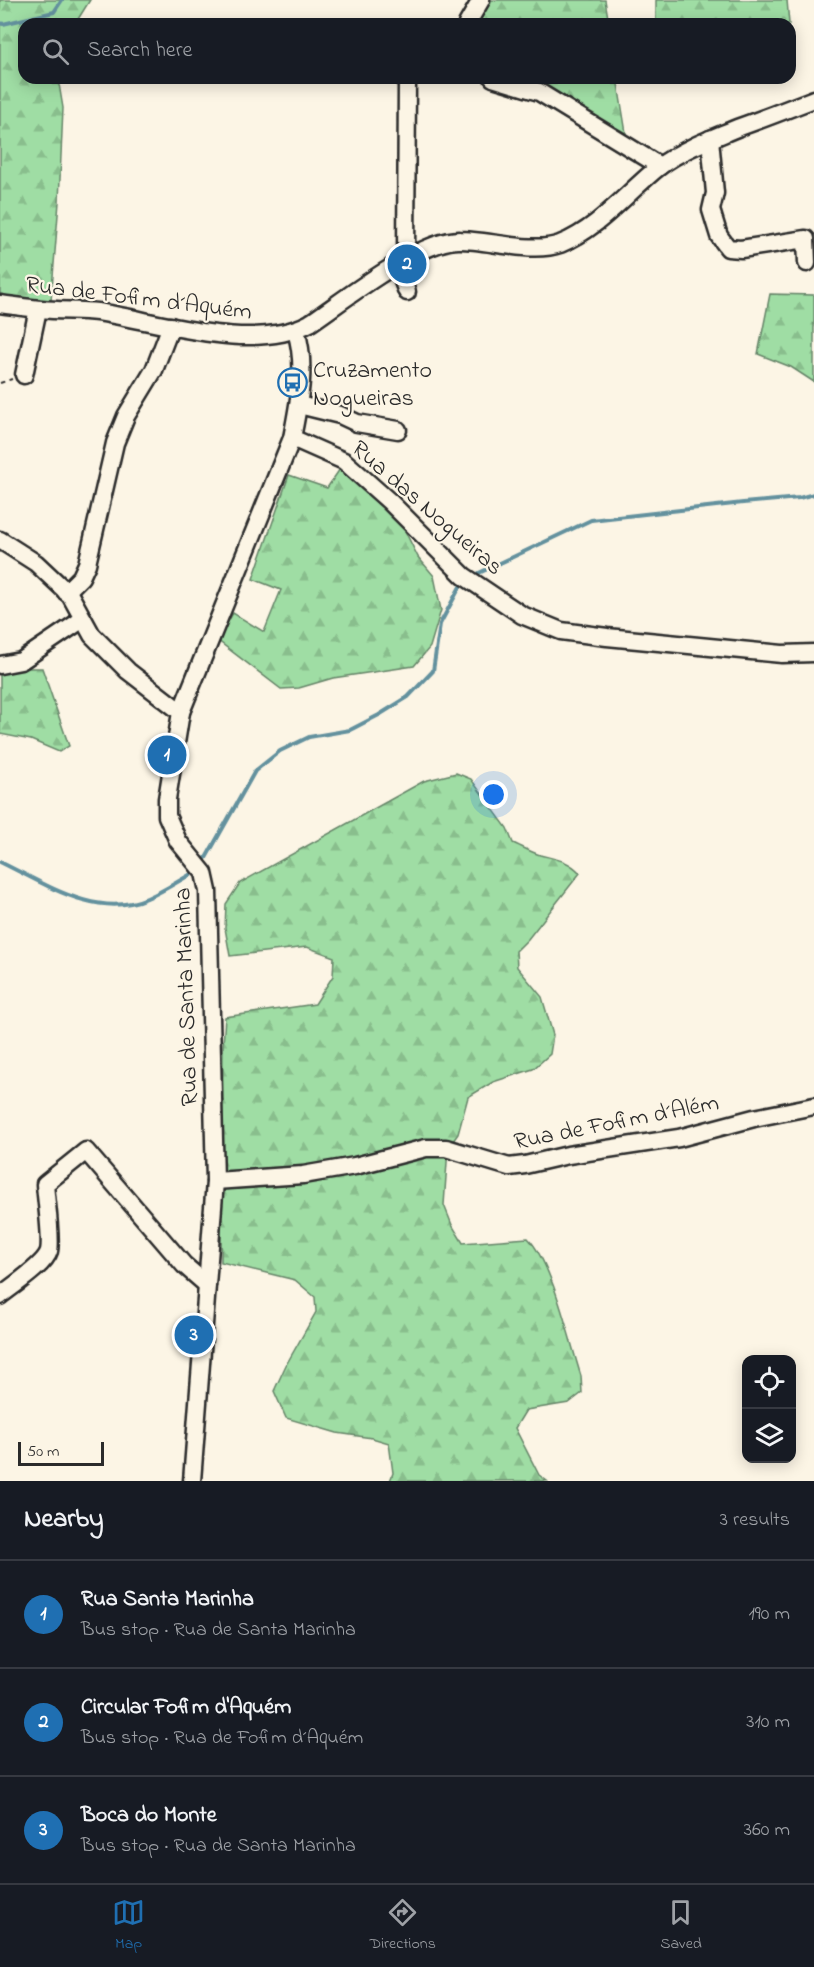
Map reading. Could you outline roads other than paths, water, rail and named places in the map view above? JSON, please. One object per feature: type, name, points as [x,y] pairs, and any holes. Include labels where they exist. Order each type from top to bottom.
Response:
[{"type":"street","points":[[470,18],[481,0]]},
{"type":"street","points":[[407,84],[401,262],[407,292]]},
{"type":"street","points":[[513,84],[539,92],[660,166]]},
{"type":"street","name":"Rua de Fofim d´Aquém","points":[[0,304],[38,309],[96,312],[225,334],[268,335],[296,331],[401,262],[427,248],[458,239],[527,247],[557,245],[585,232],[660,166],[683,151],[814,99]]},
{"type":"street","points":[[710,139],[715,193],[711,210],[719,236],[728,248],[741,249],[806,239],[807,263]]},
{"type":"street","points":[[24,375],[38,309]]},
{"type":"street","points":[[66,592],[81,577],[87,564],[106,473],[120,429],[154,370],[171,326]]},
{"type":"street","name":"Rua de Santa Marinha","points":[[192,1481],[215,1181],[208,891],[204,873],[178,841],[167,816],[167,799],[181,712],[292,438],[299,405],[302,360],[296,331]]},
{"type":"street","points":[[299,405],[340,414],[357,423],[398,430]]},
{"type":"street","name":"Rua das Nogueiras","points":[[292,438],[344,461],[390,502],[464,576],[522,615],[561,631],[607,637],[782,654],[814,653]]},
{"type":"street","points":[[0,540],[36,563],[66,592],[92,635],[128,671],[181,712]]},
{"type":"street","points":[[0,665],[21,661],[83,619]]},
{"type":"street","name":"Rua de Fofim d´Além","points":[[215,1181],[303,1175],[355,1166],[426,1148],[446,1148],[509,1167],[525,1166],[568,1155],[679,1138],[754,1118],[814,1106]]},
{"type":"street","points":[[0,1296],[43,1260],[49,1251],[45,1185],[86,1151],[184,1265],[207,1285]]},
{"type":"waterway","points":[[28,18],[54,12],[62,0]]},
{"type":"waterway","points":[[0,23],[18,20]]},
{"type":"waterway","points":[[479,573],[591,520],[799,498],[814,494]]},
{"type":"waterway","points":[[206,858],[255,771],[280,751],[309,737],[350,730],[379,715],[408,697],[433,671],[440,624],[462,583]]},
{"type":"waterway","points":[[0,862],[71,896],[109,905],[128,904],[147,898],[191,874]]},
{"type":"place","name":"Circular Fofim d'Aquém","points":[[407,264]]},
{"type":"place","name":"Cruzamento Nogueiras","points":[[292,383]]},
{"type":"place","name":"Rua Santa Marinha","points":[[167,755]]},
{"type":"place","name":"Boca do Monte","points":[[194,1335]]}]
